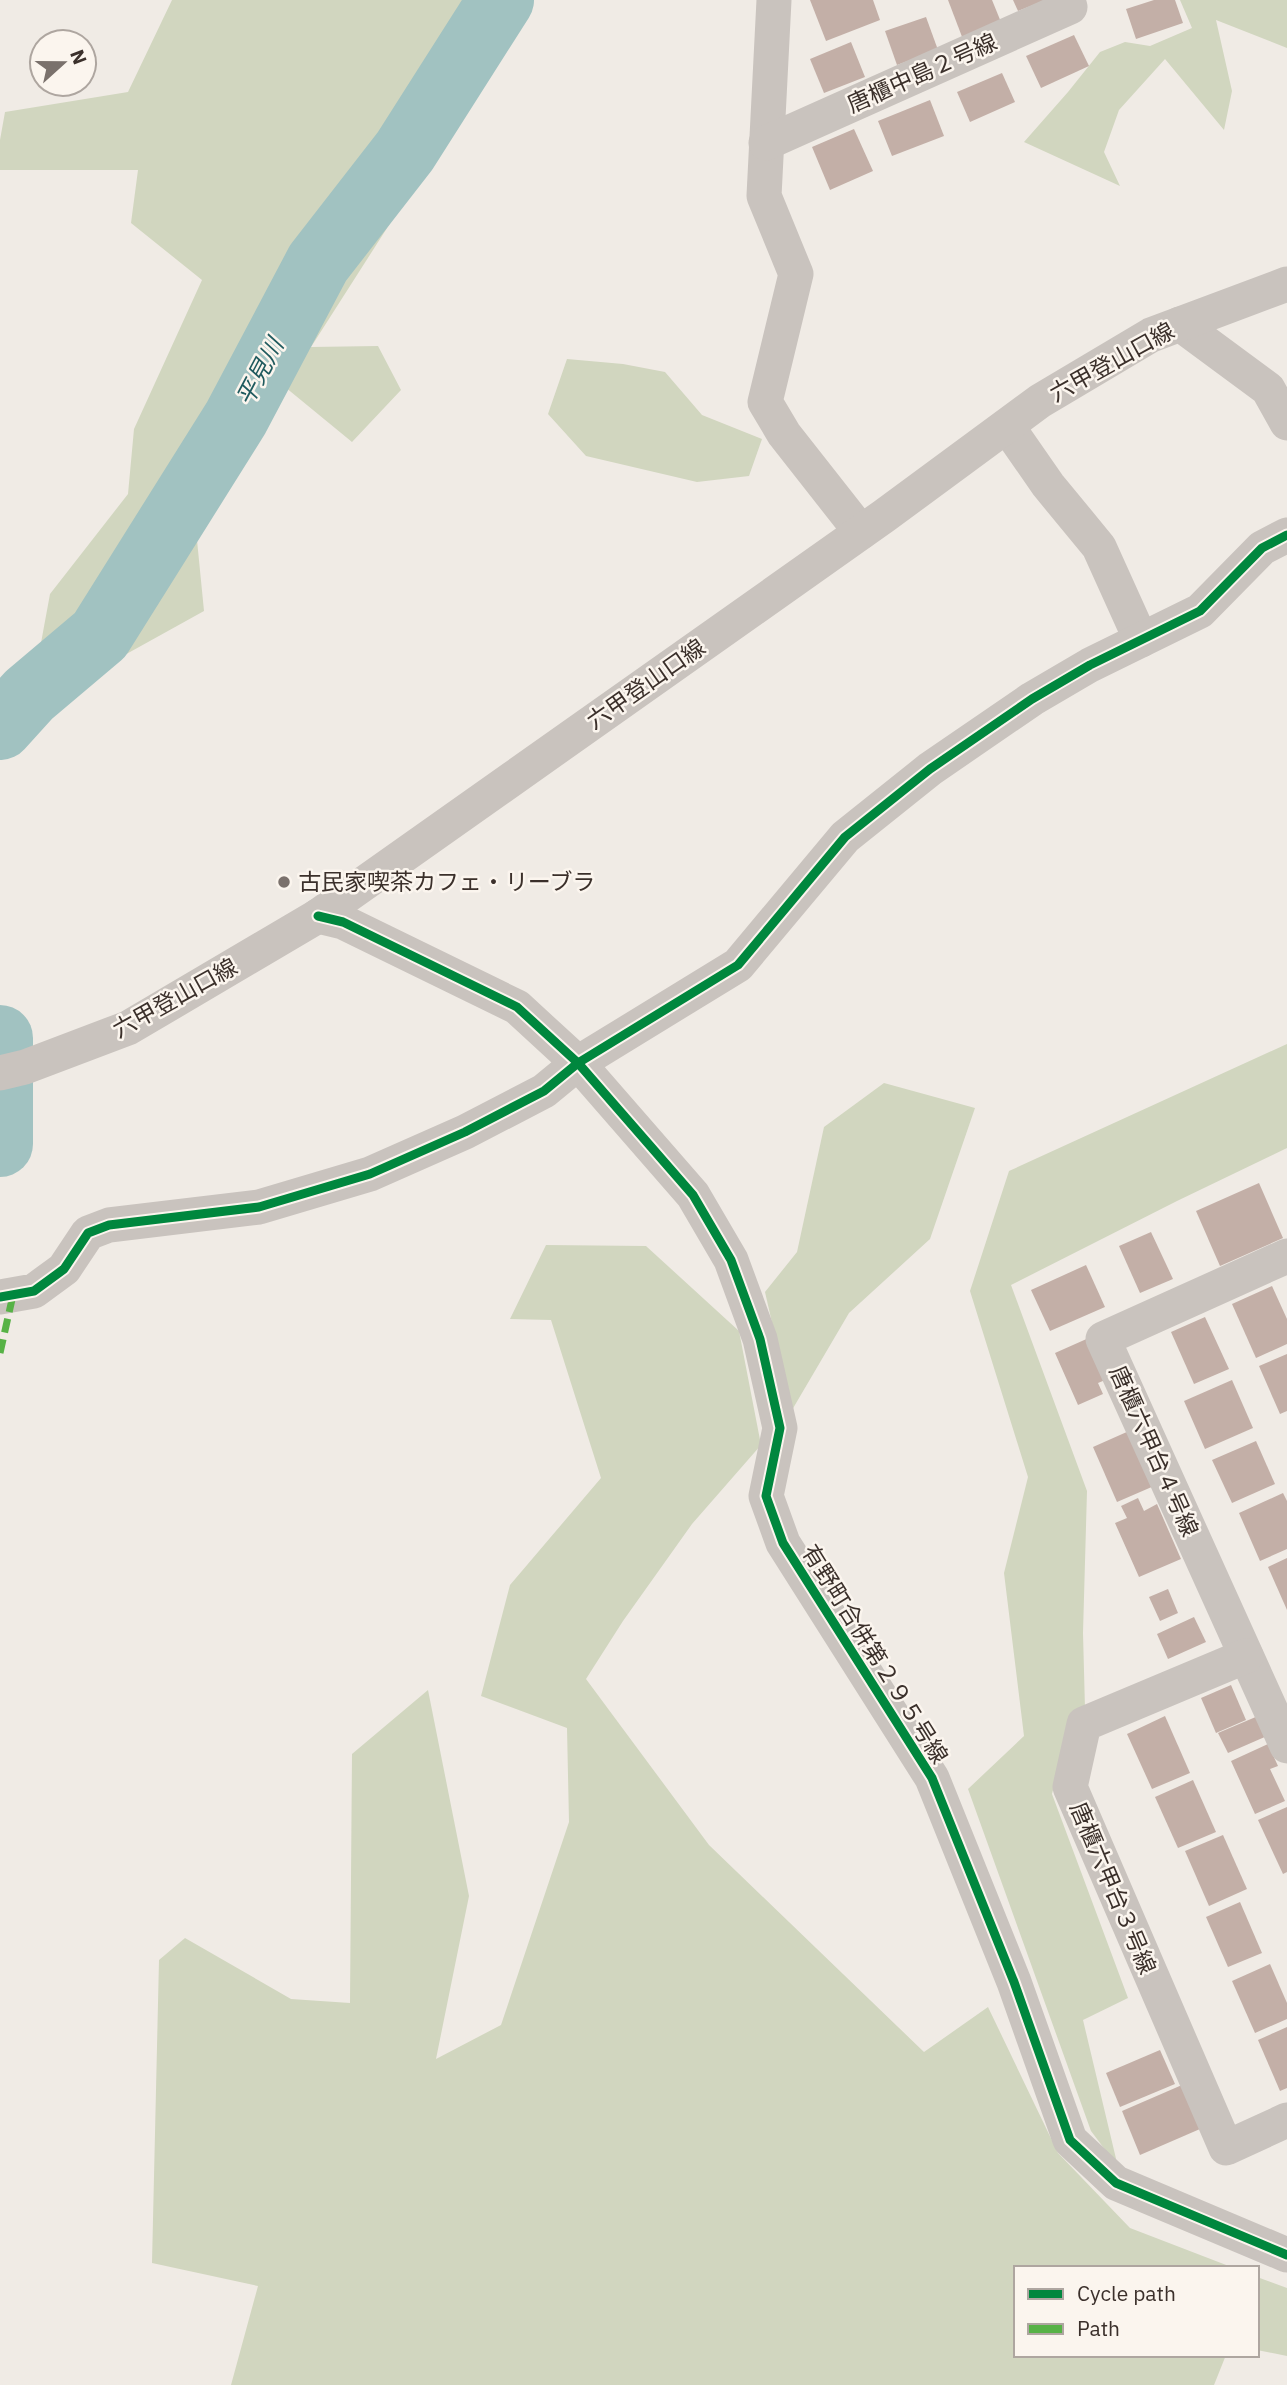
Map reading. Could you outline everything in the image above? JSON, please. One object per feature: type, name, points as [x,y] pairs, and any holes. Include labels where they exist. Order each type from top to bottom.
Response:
[{"type":"street","points":[[774,0],[764,196],[796,274],[765,402],[784,434],[861,532]]},
{"type":"street","name":"唐櫃中島２号線","points":[[766,143],[1070,7],[1068,0]]},
{"type":"street","name":"六甲登山口線","points":[[13,1070],[128,1028],[318,916],[861,532],[1040,401],[1151,335],[1287,284]]},
{"type":"street","points":[[1180,324],[1268,389],[1287,424]]},
{"type":"street","points":[[1007,426],[1048,485],[1099,547],[1140,640]]},
{"type":"street","points":[[2,1297],[34,1291],[64,1269],[88,1233],[109,1225],[259,1207],[370,1174],[465,1132],[544,1091],[578,1063],[737,965],[845,837],[930,769],[1032,699],[1090,665],[1200,611],[1262,548],[1287,535]]},
{"type":"street","name":"有野町合併第２９５号線","points":[[318,916],[343,922],[517,1007],[578,1063],[692,1195],[731,1260],[760,1339],[780,1428],[766,1496],[783,1543],[932,1778],[1014,1982],[1070,2140],[1116,2183],[1287,2255]]},
{"type":"street","name":"唐櫃六甲台４号線","points":[[1283,1267],[1104,1339],[1286,1740]]},
{"type":"street","name":"唐櫃六甲台３号線","points":[[1246,1656],[1084,1724],[1070,1787],[1226,2148],[1287,2120]]},
{"type":"green space","points":[[172,0],[499,0],[396,214],[311,347],[378,346],[401,390],[352,442],[285,387],[196,530],[204,611],[29,708],[50,594],[128,494],[134,429],[202,280],[131,223],[138,170],[0,170],[0,140],[5,112],[128,92]]},
{"type":"green space","points":[[1180,0],[1287,0],[1287,48],[1216,20],[1232,91],[1224,130],[1165,59],[1119,110],[1104,152],[1120,186],[1024,142],[1100,52],[1125,42],[1150,46],[1192,28]]},
{"type":"green space","points":[[567,359],[623,364],[665,372],[702,415],[762,439],[749,476],[697,482],[586,456],[548,414]]},
{"type":"green space","points":[[1287,1044],[1287,1148],[1011,1285],[1087,1491],[1083,1633],[1085,1709],[1064,1747],[1052,1794],[1128,1998],[1083,2020],[1118,2167],[1091,2131],[968,1789],[1024,1736],[1004,1573],[1028,1477],[970,1291],[1009,1171]]},
{"type":"green space","points":[[884,1083],[975,1108],[930,1239],[849,1313],[792,1410],[765,1292],[797,1252],[824,1127]]},
{"type":"green space","points":[[546,1245],[646,1246],[739,1331],[761,1445],[692,1524],[623,1621],[586,1679],[709,1845],[924,2052],[988,2007],[1058,2153],[1130,2228],[1229,2266],[1014,2266],[1014,2357],[1225,2357],[1214,2385],[231,2385],[258,2286],[152,2263],[159,1960],[185,1938],[291,1999],[350,2003],[352,1754],[428,1690],[469,1896],[436,2059],[501,2025],[569,1822],[567,1728],[481,1696],[510,1585],[601,1478],[551,1320],[510,1319]]},
{"type":"green space","points":[[1259,2278],[1287,2288],[1287,2356],[1259,2350]]},
{"type":"building","points":[[810,0],[873,0],[880,20],[826,41]]},
{"type":"building","points":[[948,0],[992,0],[1003,27],[964,42]]},
{"type":"building","points":[[1013,0],[1046,0],[1018,11]]},
{"type":"building","points":[[1154,0],[1175,0],[1183,23],[1136,39],[1126,9]]},
{"type":"building","points":[[926,17],[938,50],[897,65],[885,31]]},
{"type":"building","points":[[1074,35],[1089,66],[1041,88],[1026,56]]},
{"type":"building","points":[[851,42],[865,77],[824,93],[810,59]]},
{"type":"building","points":[[1002,73],[1015,102],[970,122],[957,92]]},
{"type":"building","points":[[930,100],[944,136],[892,156],[878,121]]},
{"type":"building","points":[[854,129],[873,171],[830,190],[812,147]]},
{"type":"building","points":[[1259,1183],[1283,1238],[1220,1266],[1196,1211]]},
{"type":"building","points":[[1151,1232],[1173,1279],[1140,1293],[1119,1246]]},
{"type":"building","points":[[1086,1265],[1105,1307],[1050,1331],[1031,1290]]},
{"type":"building","points":[[1272,1286],[1287,1319],[1287,1344],[1256,1358],[1232,1304]]},
{"type":"building","points":[[1205,1317],[1229,1369],[1194,1384],[1171,1332]]},
{"type":"building","points":[[1091,1337],[1110,1378],[1098,1383],[1103,1394],[1078,1405],[1055,1353]]},
{"type":"building","points":[[1287,1354],[1287,1411],[1280,1414],[1259,1366]]},
{"type":"building","points":[[1232,1380],[1253,1428],[1205,1449],[1184,1401]]},
{"type":"building","points":[[1129,1431],[1154,1486],[1117,1502],[1093,1447]]},
{"type":"building","points":[[1256,1441],[1275,1484],[1232,1503],[1212,1460]]},
{"type":"building","points":[[1283,1493],[1287,1501],[1287,1549],[1260,1561],[1239,1513]]},
{"type":"building","points":[[1138,1498],[1144,1511],[1157,1504],[1181,1559],[1139,1577],[1115,1523],[1127,1518],[1121,1506]]},
{"type":"building","points":[[1287,1558],[1287,1610],[1268,1567]]},
{"type":"building","points":[[1168,1589],[1178,1613],[1160,1621],[1149,1597]]},
{"type":"building","points":[[1194,1617],[1206,1642],[1168,1659],[1157,1634]]},
{"type":"building","points":[[1231,1685],[1246,1720],[1216,1733],[1201,1698]]},
{"type":"building","points":[[1165,1716],[1190,1773],[1152,1789],[1127,1734]]},
{"type":"building","points":[[1258,1716],[1267,1736],[1228,1753],[1218,1733]]},
{"type":"building","points":[[1268,1744],[1278,1766],[1270,1769],[1285,1801],[1255,1814],[1231,1761]]},
{"type":"building","points":[[1193,1780],[1216,1832],[1178,1848],[1155,1797]]},
{"type":"building","points":[[1287,1807],[1287,1872],[1283,1874],[1258,1820]]},
{"type":"building","points":[[1223,1835],[1247,1889],[1209,1906],[1185,1851]]},
{"type":"building","points":[[1240,1902],[1262,1953],[1228,1967],[1206,1917]]},
{"type":"building","points":[[1270,1964],[1287,2003],[1287,2019],[1255,2033],[1232,1981]]},
{"type":"building","points":[[1287,2027],[1287,2088],[1280,2091],[1258,2040]]},
{"type":"building","points":[[1160,2050],[1175,2084],[1120,2107],[1106,2073]]},
{"type":"building","points":[[1182,2085],[1200,2129],[1140,2155],[1122,2111]]},
{"type":"waterway","name":"平見川","points":[[0,727],[29,695],[100,635],[236,418],[318,263],[405,151],[501,0]]},
{"type":"waterway","name":"平見川","points":[[0,1038],[0,1144]]},
{"type":"marked path","points":[[0,1353],[13,1295]]},
{"type":"cycle path","points":[[0,1297],[34,1291],[64,1269],[88,1233],[109,1225],[259,1207],[370,1174],[465,1132],[544,1091],[578,1063],[738,965],[845,837],[930,769],[1032,699],[1090,665],[1200,611],[1262,548],[1287,535]]},
{"type":"cycle path","points":[[318,916],[343,922],[517,1007],[578,1063],[693,1195],[731,1260],[760,1339],[780,1428],[766,1496],[783,1543],[932,1778],[1014,1982],[1070,2140],[1116,2183],[1287,2255]]},
{"type":"place","name":"古民家喫茶カフェ・リーブラ","points":[[284,882]]}]
